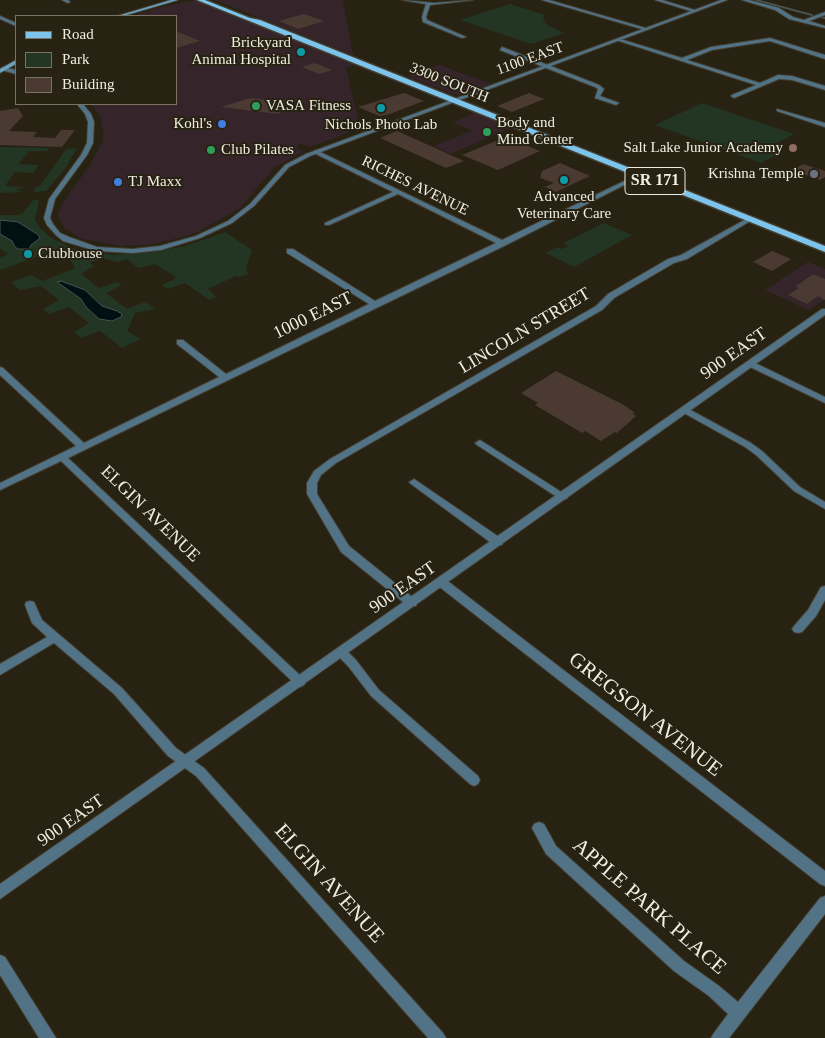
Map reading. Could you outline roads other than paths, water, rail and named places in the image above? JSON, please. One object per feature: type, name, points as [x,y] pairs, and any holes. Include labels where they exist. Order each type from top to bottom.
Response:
[{"type":"main road","points":[[123,15],[176,0]]},
{"type":"main road","name":"3300 SOUTH","points":[[200,0],[249,20],[258,21],[825,249]]},
{"type":"main road","name":"3300 SOUTH","points":[[212,0],[256,18],[258,21]]},
{"type":"main road","points":[[1,70],[15,63]]},
{"type":"street","points":[[404,0],[428,4],[471,0]]},
{"type":"street","points":[[544,0],[647,28]]},
{"type":"street","points":[[657,0],[696,11]]},
{"type":"street","name":"1100 EAST","points":[[81,105],[88,114],[91,122],[90,143],[84,155],[52,199],[47,218],[53,230],[74,243],[96,249],[119,251],[154,249],[182,243],[208,233],[244,213],[287,166],[316,152],[725,0]]},
{"type":"street","points":[[744,0],[777,9],[787,16],[825,27]]},
{"type":"street","points":[[428,4],[424,17],[425,21],[464,37]]},
{"type":"street","points":[[804,22],[825,13]]},
{"type":"street","points":[[0,17],[15,24]]},
{"type":"street","points":[[682,60],[718,47],[770,39],[825,57]]},
{"type":"street","points":[[618,40],[759,84]]},
{"type":"street","points":[[502,49],[598,86],[601,89],[597,97],[616,103]]},
{"type":"street","points":[[1,70],[15,72]]},
{"type":"street","points":[[734,96],[774,78],[782,77],[825,88]]},
{"type":"street","points":[[814,85],[825,80]]},
{"type":"street","points":[[780,110],[825,125]]},
{"type":"street","name":"RICHES AVENUE","points":[[316,152],[503,243]]},
{"type":"street","name":"1000 EAST","points":[[0,487],[641,175]]},
{"type":"street","points":[[327,224],[398,192]]},
{"type":"street","name":"LINCOLN STREET","points":[[412,603],[345,549],[312,494],[312,483],[317,473],[333,461],[599,308],[611,296],[670,261],[684,257],[750,219]]},
{"type":"street","points":[[290,251],[374,304]]},
{"type":"street","name":"900 EAST","points":[[0,892],[825,311]]},
{"type":"street","points":[[180,342],[225,377]]},
{"type":"street","points":[[751,364],[825,400]]},
{"type":"street","points":[[0,370],[83,446]]},
{"type":"street","points":[[685,410],[748,445],[759,453],[796,489],[825,506]]},
{"type":"street","points":[[480,442],[563,496]]},
{"type":"street","name":"ELGIN AVENUE","points":[[62,457],[300,682]]},
{"type":"street","points":[[414,482],[498,542]]},
{"type":"street","name":"GREGSON AVENUE","points":[[441,582],[825,879]]},
{"type":"street","points":[[798,629],[812,613],[825,590]]},
{"type":"street","name":"ELGIN AVENUE","points":[[30,605],[38,622],[114,687],[172,752],[200,772],[438,1038]]},
{"type":"street","points":[[0,670],[56,637]]},
{"type":"street","points":[[341,652],[376,693],[474,780]]},
{"type":"street","name":"APPLE PARK PLACE","points":[[539,828],[551,850],[679,966],[714,991],[739,1013]]},
{"type":"street","points":[[719,1038],[825,903]]},
{"type":"street","points":[[0,962],[48,1038]]},
{"type":"waterway","points":[[756,0],[812,15]]},
{"type":"waterway","points":[[821,17],[825,18]]},
{"type":"place","name":"Brickyard Animal Hospital","points":[[301,52]]},
{"type":"place","name":"VASA Fitness","points":[[256,106]]},
{"type":"place","name":"Nichols Photo Lab","points":[[381,108]]},
{"type":"place","name":"Kohl's","points":[[222,124]]},
{"type":"place","name":"Body and Mind Center","points":[[487,132]]},
{"type":"place","name":"Salt Lake Junior Academy","points":[[793,148]]},
{"type":"place","name":"Club Pilates","points":[[211,150]]},
{"type":"place","name":"Krishna Temple","points":[[814,174]]},
{"type":"place","name":"Advanced Veterinary Care","points":[[564,180]]},
{"type":"place","name":"TJ Maxx","points":[[118,182]]},
{"type":"place","name":"Clubhouse","points":[[28,254]]}]
